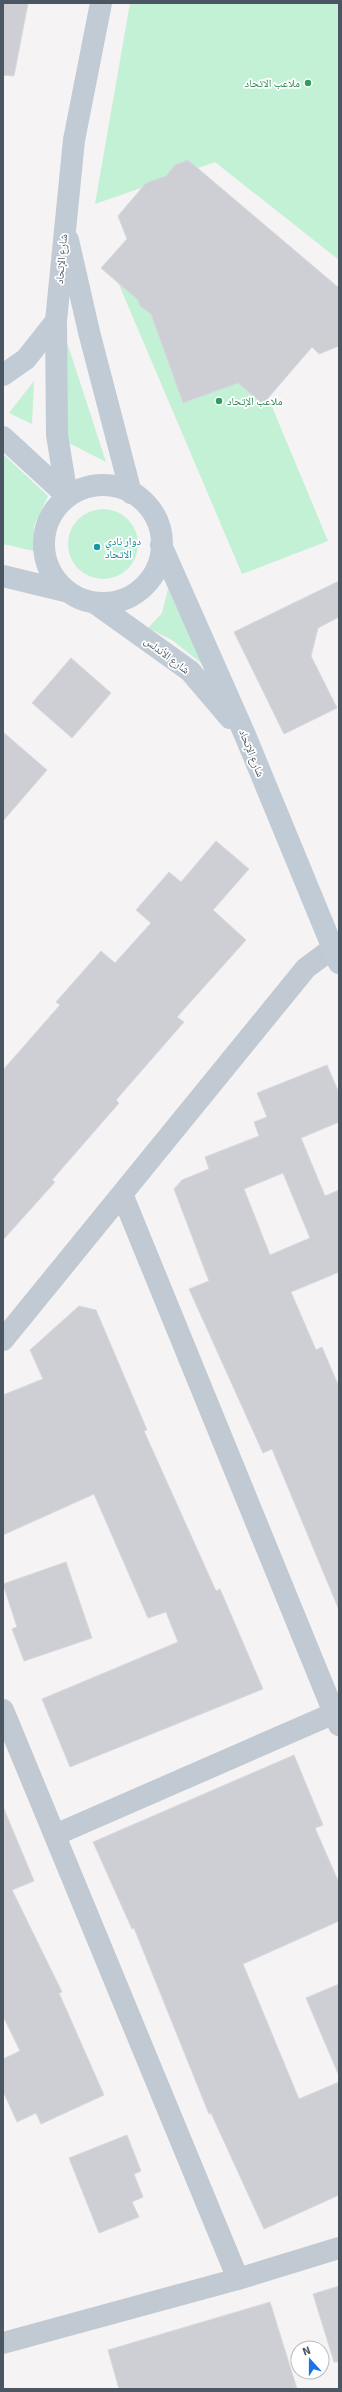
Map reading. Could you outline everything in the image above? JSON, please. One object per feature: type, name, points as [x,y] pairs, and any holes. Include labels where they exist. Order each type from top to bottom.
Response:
[{"type":"street","points":[[64,226],[74,140],[101,3]]},
{"type":"street","name":"شارع الإتحاد","points":[[64,226],[56,321],[57,435],[67,496]]},
{"type":"street","name":"شارع الإتحاد","points":[[64,226],[89,332],[131,493]]},
{"type":"street","points":[[3,375],[26,359],[56,321]]},
{"type":"street","points":[[3,437],[67,496]]},
{"type":"street","points":[[106,485],[126,489],[131,493],[143,500],[155,516],[162,535],[162,553],[156,571],[145,586],[131,597],[113,603],[95,603],[79,599],[66,591],[53,578],[45,561],[43,543],[46,525],[55,509],[67,496],[86,487],[106,485]]},
{"type":"street","name":"شارع الإتحاد","points":[[162,545],[245,736],[336,955]]},
{"type":"street","points":[[3,576],[66,591]]},
{"type":"street","name":"شارع الأندلس","points":[[95,603],[190,671],[245,736]]},
{"type":"street","points":[[3,1340],[306,968],[336,955]]},
{"type":"street","points":[[55,1835],[337,1716],[122,1194]]},
{"type":"street","points":[[3,1710],[238,2279]]},
{"type":"street","points":[[3,2343],[238,2279],[339,2248]]},
{"type":"green space","points":[[130,3],[339,3],[339,260],[215,162],[95,204]]},
{"type":"green space","name":"ملاعب الإتحاد","points":[[195,222],[328,541],[242,574],[109,261]]},
{"type":"green space","points":[[64,333],[106,462],[67,442]]},
{"type":"green space","points":[[34,381],[32,424],[9,413]]},
{"type":"green space","points":[[3,454],[48,496],[34,526],[34,551],[3,544]]},
{"type":"green space","points":[[103,509],[116,512],[128,519],[135,531],[138,544],[135,557],[128,569],[116,576],[103,579],[90,576],[78,569],[71,557],[68,544],[71,531],[78,519],[90,512]]},
{"type":"green space","points":[[168,589],[205,666],[172,640],[148,628],[162,613]]},
{"type":"building","points":[[3,3],[28,3],[14,76],[3,75]]},
{"type":"building","points":[[188,160],[339,288],[339,346],[319,354],[312,347],[263,404],[238,383],[183,403],[151,314],[140,306],[138,300],[101,268],[127,239],[118,216],[146,183],[166,176],[175,165]]},
{"type":"building","points":[[339,581],[339,617],[318,628],[311,656],[337,708],[284,734],[234,632]]},
{"type":"building","points":[[71,658],[111,693],[72,738],[32,703]]},
{"type":"building","points":[[3,732],[47,770],[3,821]]},
{"type":"building","points":[[216,841],[249,869],[213,910],[246,940],[177,1017],[184,1022],[116,1100],[119,1103],[52,1180],[55,1182],[3,1240],[3,1070],[60,1005],[56,1002],[101,951],[115,963],[151,923],[136,910],[169,872],[181,882]]},
{"type":"building","points":[[327,1065],[339,1093],[339,1122],[301,1138],[325,1196],[339,1190],[339,1272],[291,1292],[316,1350],[322,1347],[339,1387],[339,1610],[272,1449],[263,1453],[189,1289],[209,1281],[174,1189],[182,1180],[209,1169],[205,1157],[259,1136],[254,1122],[267,1117],[257,1093]],"holes":[[[283,1173],[310,1238],[270,1255],[244,1189]]]},
{"type":"building","points":[[79,1306],[96,1310],[147,1430],[144,1431],[216,1591],[220,1589],[263,1689],[70,1767],[42,1699],[178,1642],[166,1612],[148,1618],[94,1494],[3,1535],[3,1395],[43,1379],[30,1350]]},
{"type":"building","points":[[66,1562],[92,1638],[24,1661],[12,1629],[17,1627],[3,1584]]},
{"type":"building","points":[[294,1755],[323,1825],[315,1828],[339,1883],[339,1921],[243,1964],[299,2099],[339,2082],[339,2195],[264,2229],[211,2113],[209,2114],[134,1928],[132,1929],[93,1842]]},
{"type":"building","points":[[4,1809],[34,1881],[12,1890],[62,1992],[59,1993],[104,2095],[41,2124],[36,2113],[17,2122],[3,2091],[3,2059],[20,2051],[3,2016]]},
{"type":"building","points":[[339,1984],[339,2076],[306,1998]]},
{"type":"building","points":[[127,2135],[141,2171],[134,2174],[143,2197],[132,2202],[139,2217],[99,2233],[69,2158]]},
{"type":"building","points":[[339,2286],[339,2362],[334,2362],[330,2349],[330,2340],[327,2340],[313,2294]]},
{"type":"building","points":[[270,2302],[290,2366],[290,2380],[294,2380],[297,2389],[119,2389],[108,2350]]},
{"type":"place","name":"ملاعب الاتحاد","points":[[308,83]]},
{"type":"place","name":"ملاعب الإتحاد","points":[[219,401]]},
{"type":"place","name":"دوار نادي الاتحاد","points":[[97,547]]}]
